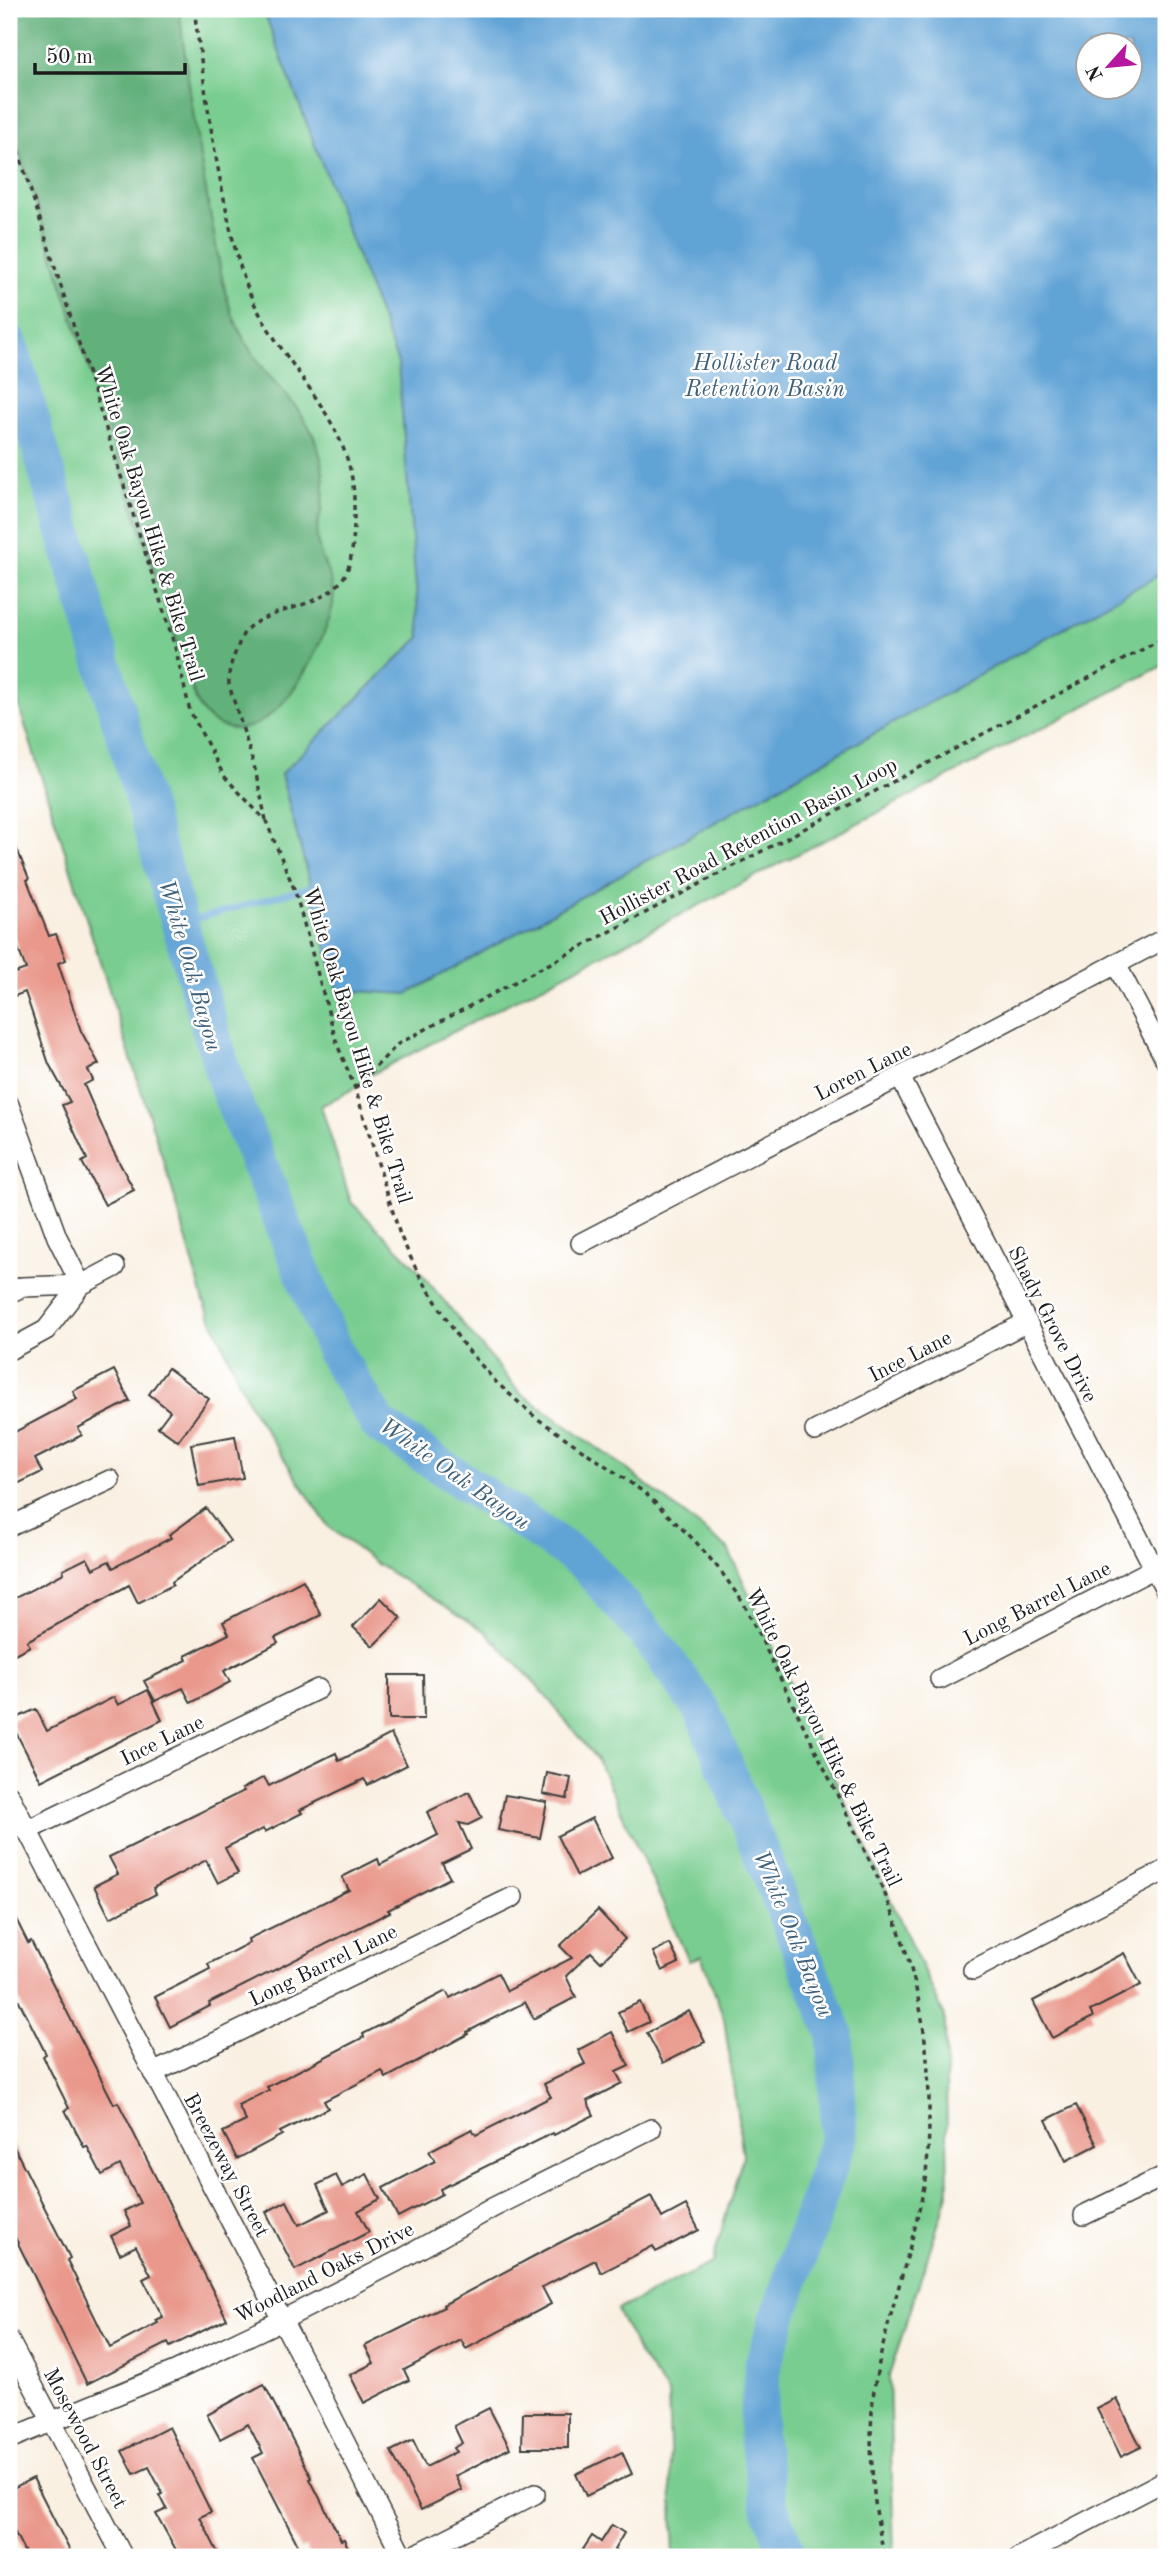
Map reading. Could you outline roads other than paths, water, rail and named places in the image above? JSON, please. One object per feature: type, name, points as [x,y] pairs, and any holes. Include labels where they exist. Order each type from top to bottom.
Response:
[{"type":"street","name":"Loren Lane","points":[[581,1243],[1166,938]]},
{"type":"street","points":[[1116,964],[1166,1061]]},
{"type":"street","name":"Shady Grove Drive","points":[[900,1077],[1166,1591]]},
{"type":"street","points":[[9,1105],[57,1237],[81,1284]]},
{"type":"street","points":[[9,1293],[22,1287],[81,1284],[115,1267]]},
{"type":"street","points":[[9,1350],[46,1330],[81,1284]]},
{"type":"street","name":"Ince Lane","points":[[815,1431],[1027,1322]]},
{"type":"street","points":[[9,1527],[110,1480]]},
{"type":"street","name":"Long Barrel Lane","points":[[940,1679],[1155,1568]]},
{"type":"street","name":"Ince Lane","points":[[26,1831],[318,1689]]},
{"type":"street","name":"Breezeway Street","points":[[9,1795],[402,2557]]},
{"type":"street","points":[[973,1970],[1166,1870]]},
{"type":"street","name":"Long Barrel Lane","points":[[153,2073],[513,1897]]},
{"type":"street","name":"Woodland Oaks Drive","points":[[9,2439],[175,2371],[282,2320],[396,2262],[494,2207],[651,2129]]},
{"type":"street","points":[[1084,2215],[1166,2175]]},
{"type":"street","name":"Mosewood Street","points":[[9,2340],[123,2557]]},
{"type":"street","points":[[1019,2557],[1166,2480]]},
{"type":"street","points":[[411,2557],[535,2494]]},
{"type":"water","name":"Hollister Road Retention Basin","points":[[263,9],[1166,9],[1166,571],[407,994],[338,990],[281,774],[420,637],[398,363]]},
{"type":"waterway","name":"White Oak Bayou","points":[[9,343],[227,1085],[335,1353],[379,1425],[584,1562],[652,1640],[703,1712],[835,2033],[839,2137],[763,2364],[757,2434],[770,2508],[789,2557]]},
{"type":"waterway","points":[[179,924],[317,885]]}]
